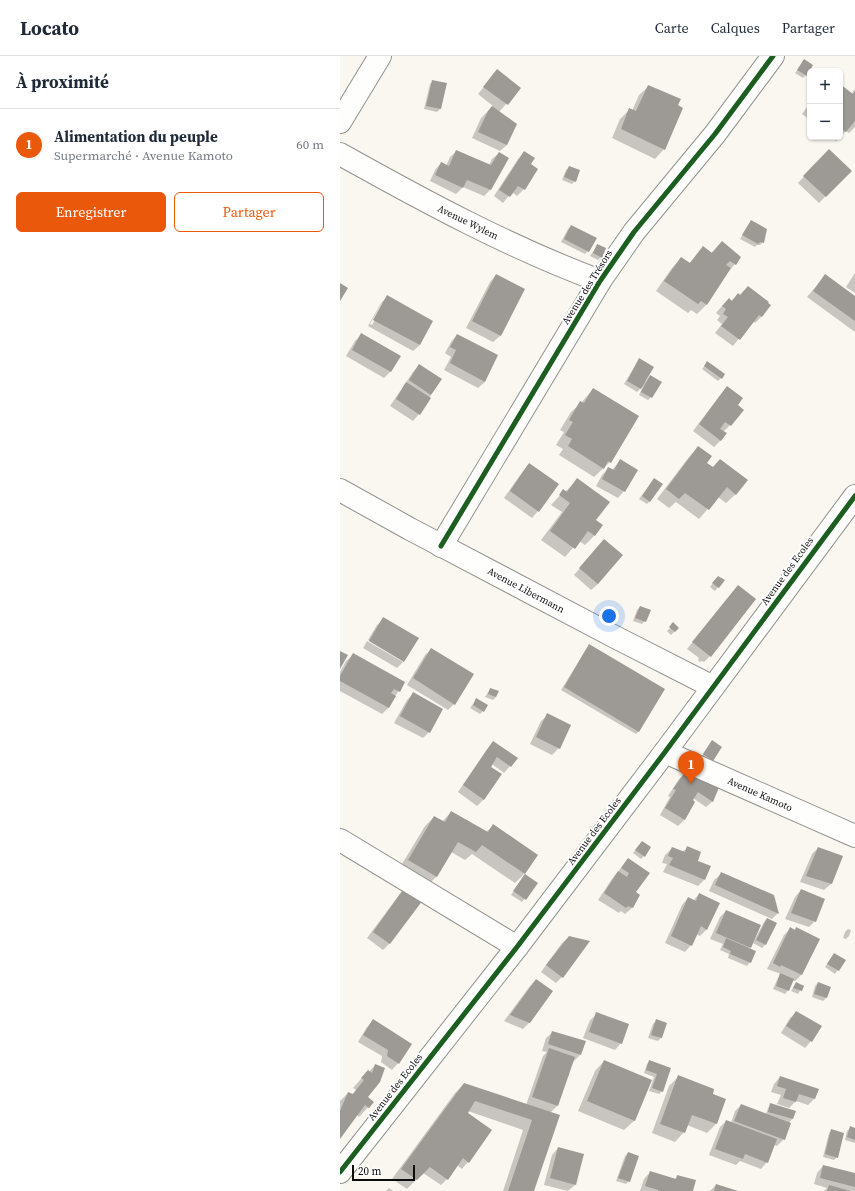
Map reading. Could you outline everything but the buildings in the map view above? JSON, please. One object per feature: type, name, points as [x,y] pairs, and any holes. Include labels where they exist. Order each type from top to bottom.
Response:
[{"type":"street","points":[[340,122],[380,56]]},
{"type":"street","name":"Avenue des Trésors","points":[[441,546],[600,281],[634,232],[715,134],[773,56]]},
{"type":"street","name":"Avenue Wylem","points":[[340,154],[455,216],[560,266],[600,281]]},
{"type":"street","name":"Avenue Libermann","points":[[340,490],[441,546],[608,634],[713,687]]},
{"type":"street","name":"Avenue des Ecoles","points":[[340,1172],[517,947],[855,496]]},
{"type":"street","name":"Avenue Kamoto","points":[[664,752],[855,836]]},
{"type":"street","points":[[340,840],[517,947]]},
{"type":"cycle path","points":[[441,546],[600,281],[634,232],[715,134],[773,56]]},
{"type":"cycle path","points":[[340,1172],[517,947],[665,752],[855,496]]},
{"type":"place","name":"Alimentation du peuple","points":[[691,784]]}]
